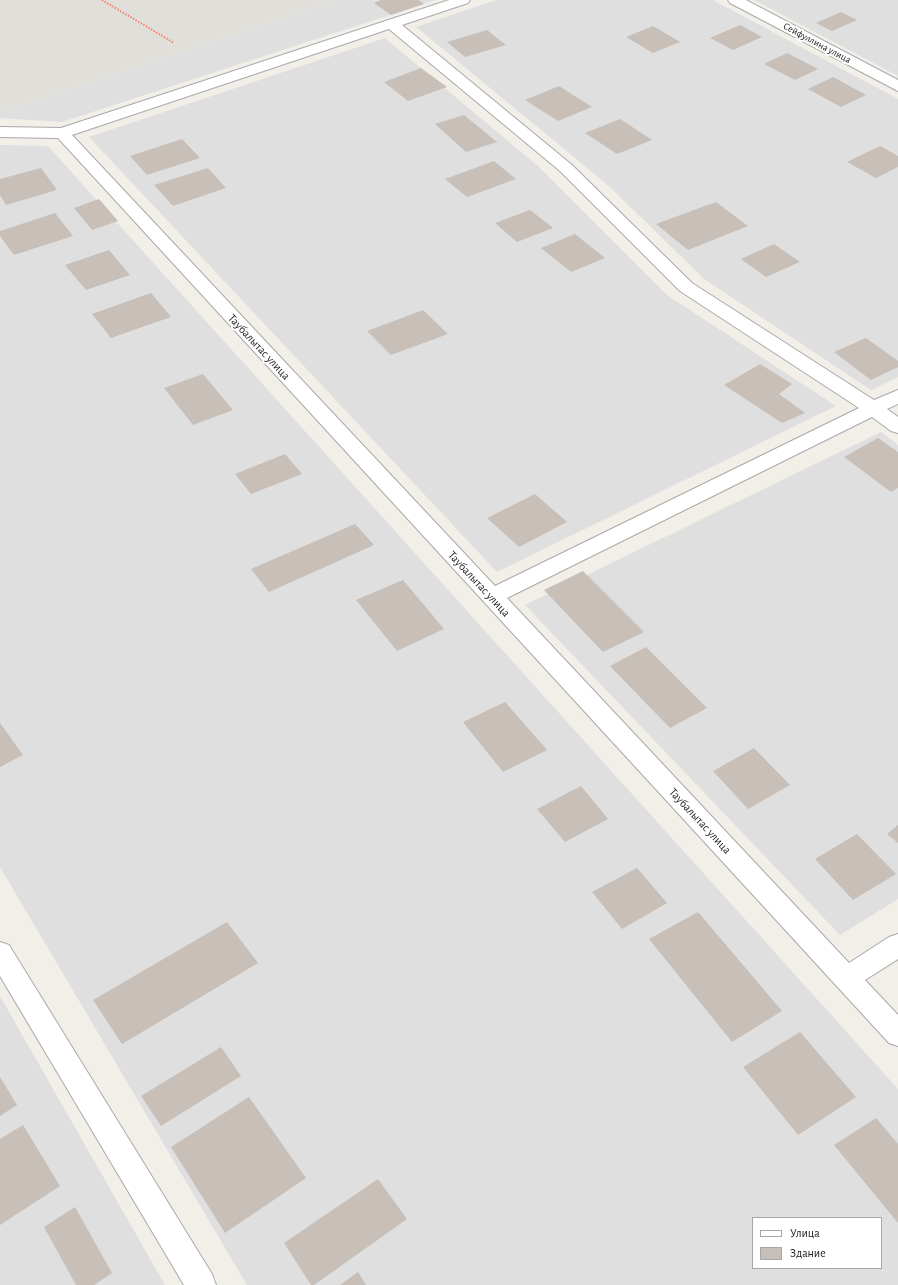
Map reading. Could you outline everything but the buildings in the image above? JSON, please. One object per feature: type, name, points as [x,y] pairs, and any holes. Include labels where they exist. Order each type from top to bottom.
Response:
[{"type":"street","points":[[0,132],[62,134],[463,0]]},
{"type":"street","name":"Сейфуллина улица","points":[[735,0],[898,86]]},
{"type":"street","points":[[392,24],[566,168],[686,287],[873,408],[898,427]]},
{"type":"street","name":"Таубалытас улица","points":[[62,134],[898,1034]]},
{"type":"street","points":[[491,597],[898,396]]},
{"type":"street","points":[[847,978],[898,945]]},
{"type":"street","points":[[0,954],[201,1285]]},
{"type":"path","points":[[102,0],[174,43]]},
{"type":"shaded area","points":[[0,0],[335,0],[0,113]]},
{"type":"shaded area","points":[[335,0],[436,0],[62,122],[0,118],[0,113]]},
{"type":"shaded area","points":[[496,0],[713,0],[898,99],[898,377],[871,390],[704,279],[609,186],[416,27]]},
{"type":"shaded area","points":[[754,0],[898,0],[898,76]]},
{"type":"shaded area","points":[[385,38],[539,167],[667,295],[836,406],[497,572],[89,137]]},
{"type":"shaded area","points":[[0,145],[48,146],[898,1089],[898,1285],[247,1285],[0,867]]},
{"type":"shaded area","points":[[881,432],[898,445],[898,899],[840,935],[525,605]]},
{"type":"shaded area","points":[[0,996],[165,1285],[0,1285]]}]
